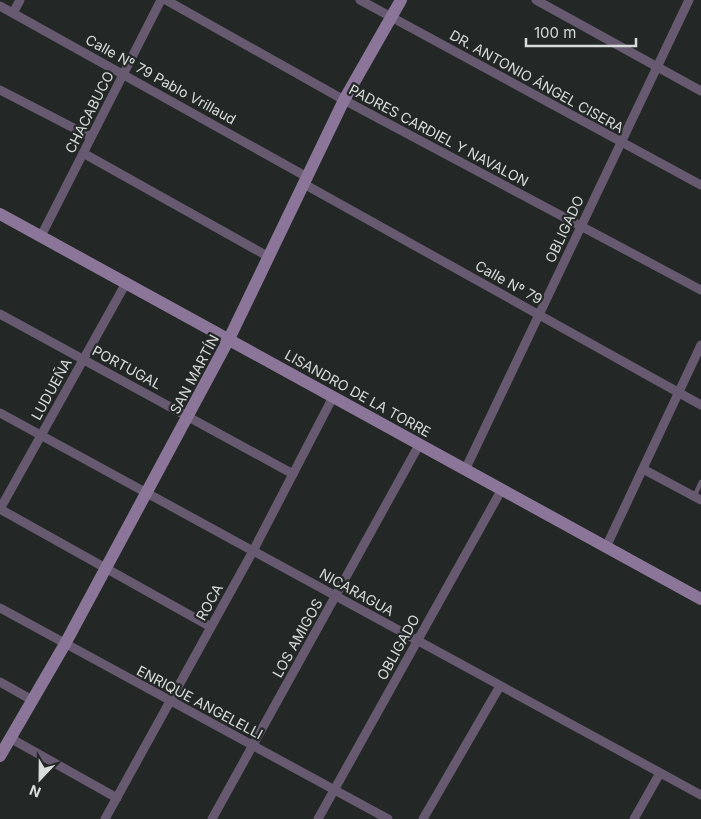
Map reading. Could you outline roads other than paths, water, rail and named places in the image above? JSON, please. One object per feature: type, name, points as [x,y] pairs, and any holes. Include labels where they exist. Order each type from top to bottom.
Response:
[{"type":"street","points":[[13,13],[20,0]]},
{"type":"street","name":"CHACABUCO","points":[[41,236],[161,0]]},
{"type":"street","name":"PADRES CARDIEL Y NAVALON","points":[[166,0],[344,100],[701,290]]},
{"type":"street","name":"DR. ANTONIO ÁNGEL CISERA","points":[[360,0],[701,185]]},
{"type":"street","name":"SAN MARTÍN","points":[[0,756],[65,644],[230,340],[344,100],[401,0]]},
{"type":"street","points":[[536,0],[701,90]]},
{"type":"street","name":"OBLIGADO","points":[[465,470],[688,0]]},
{"type":"street","name":"Calle Nº 79 Pablo Vrillaud","points":[[0,6],[123,74],[306,180]]},
{"type":"street","points":[[0,90],[91,137]]},
{"type":"street","points":[[83,153],[269,257]]},
{"type":"street","name":"Calle Nº 79","points":[[306,180],[538,314],[701,405]]},
{"type":"street","name":"LISANDRO DE LA TORRE","points":[[0,214],[701,599]]},
{"type":"street","name":"LUDUEÑA","points":[[0,509],[126,283]]},
{"type":"street","name":"PORTUGAL","points":[[0,314],[293,474]]},
{"type":"street","points":[[606,547],[701,345]]},
{"type":"street","name":"ROCA","points":[[105,819],[253,551],[333,397]]},
{"type":"street","name":"NICARAGUA","points":[[0,413],[701,795]]},
{"type":"street","name":"LOS AMIGOS","points":[[212,819],[419,445]]},
{"type":"street","points":[[643,469],[698,498]]},
{"type":"street","name":"OBLIGADO","points":[[318,819],[502,489]]},
{"type":"street","points":[[0,509],[210,626]]},
{"type":"street","name":"ENRIQUE ANGELELLI","points":[[0,608],[388,819]]},
{"type":"street","points":[[0,682],[32,700]]},
{"type":"street","points":[[423,819],[500,686]]},
{"type":"street","points":[[10,738],[117,798]]},
{"type":"street","points":[[634,819],[660,773]]},
{"type":"lane","points":[[698,498],[701,482]]}]
